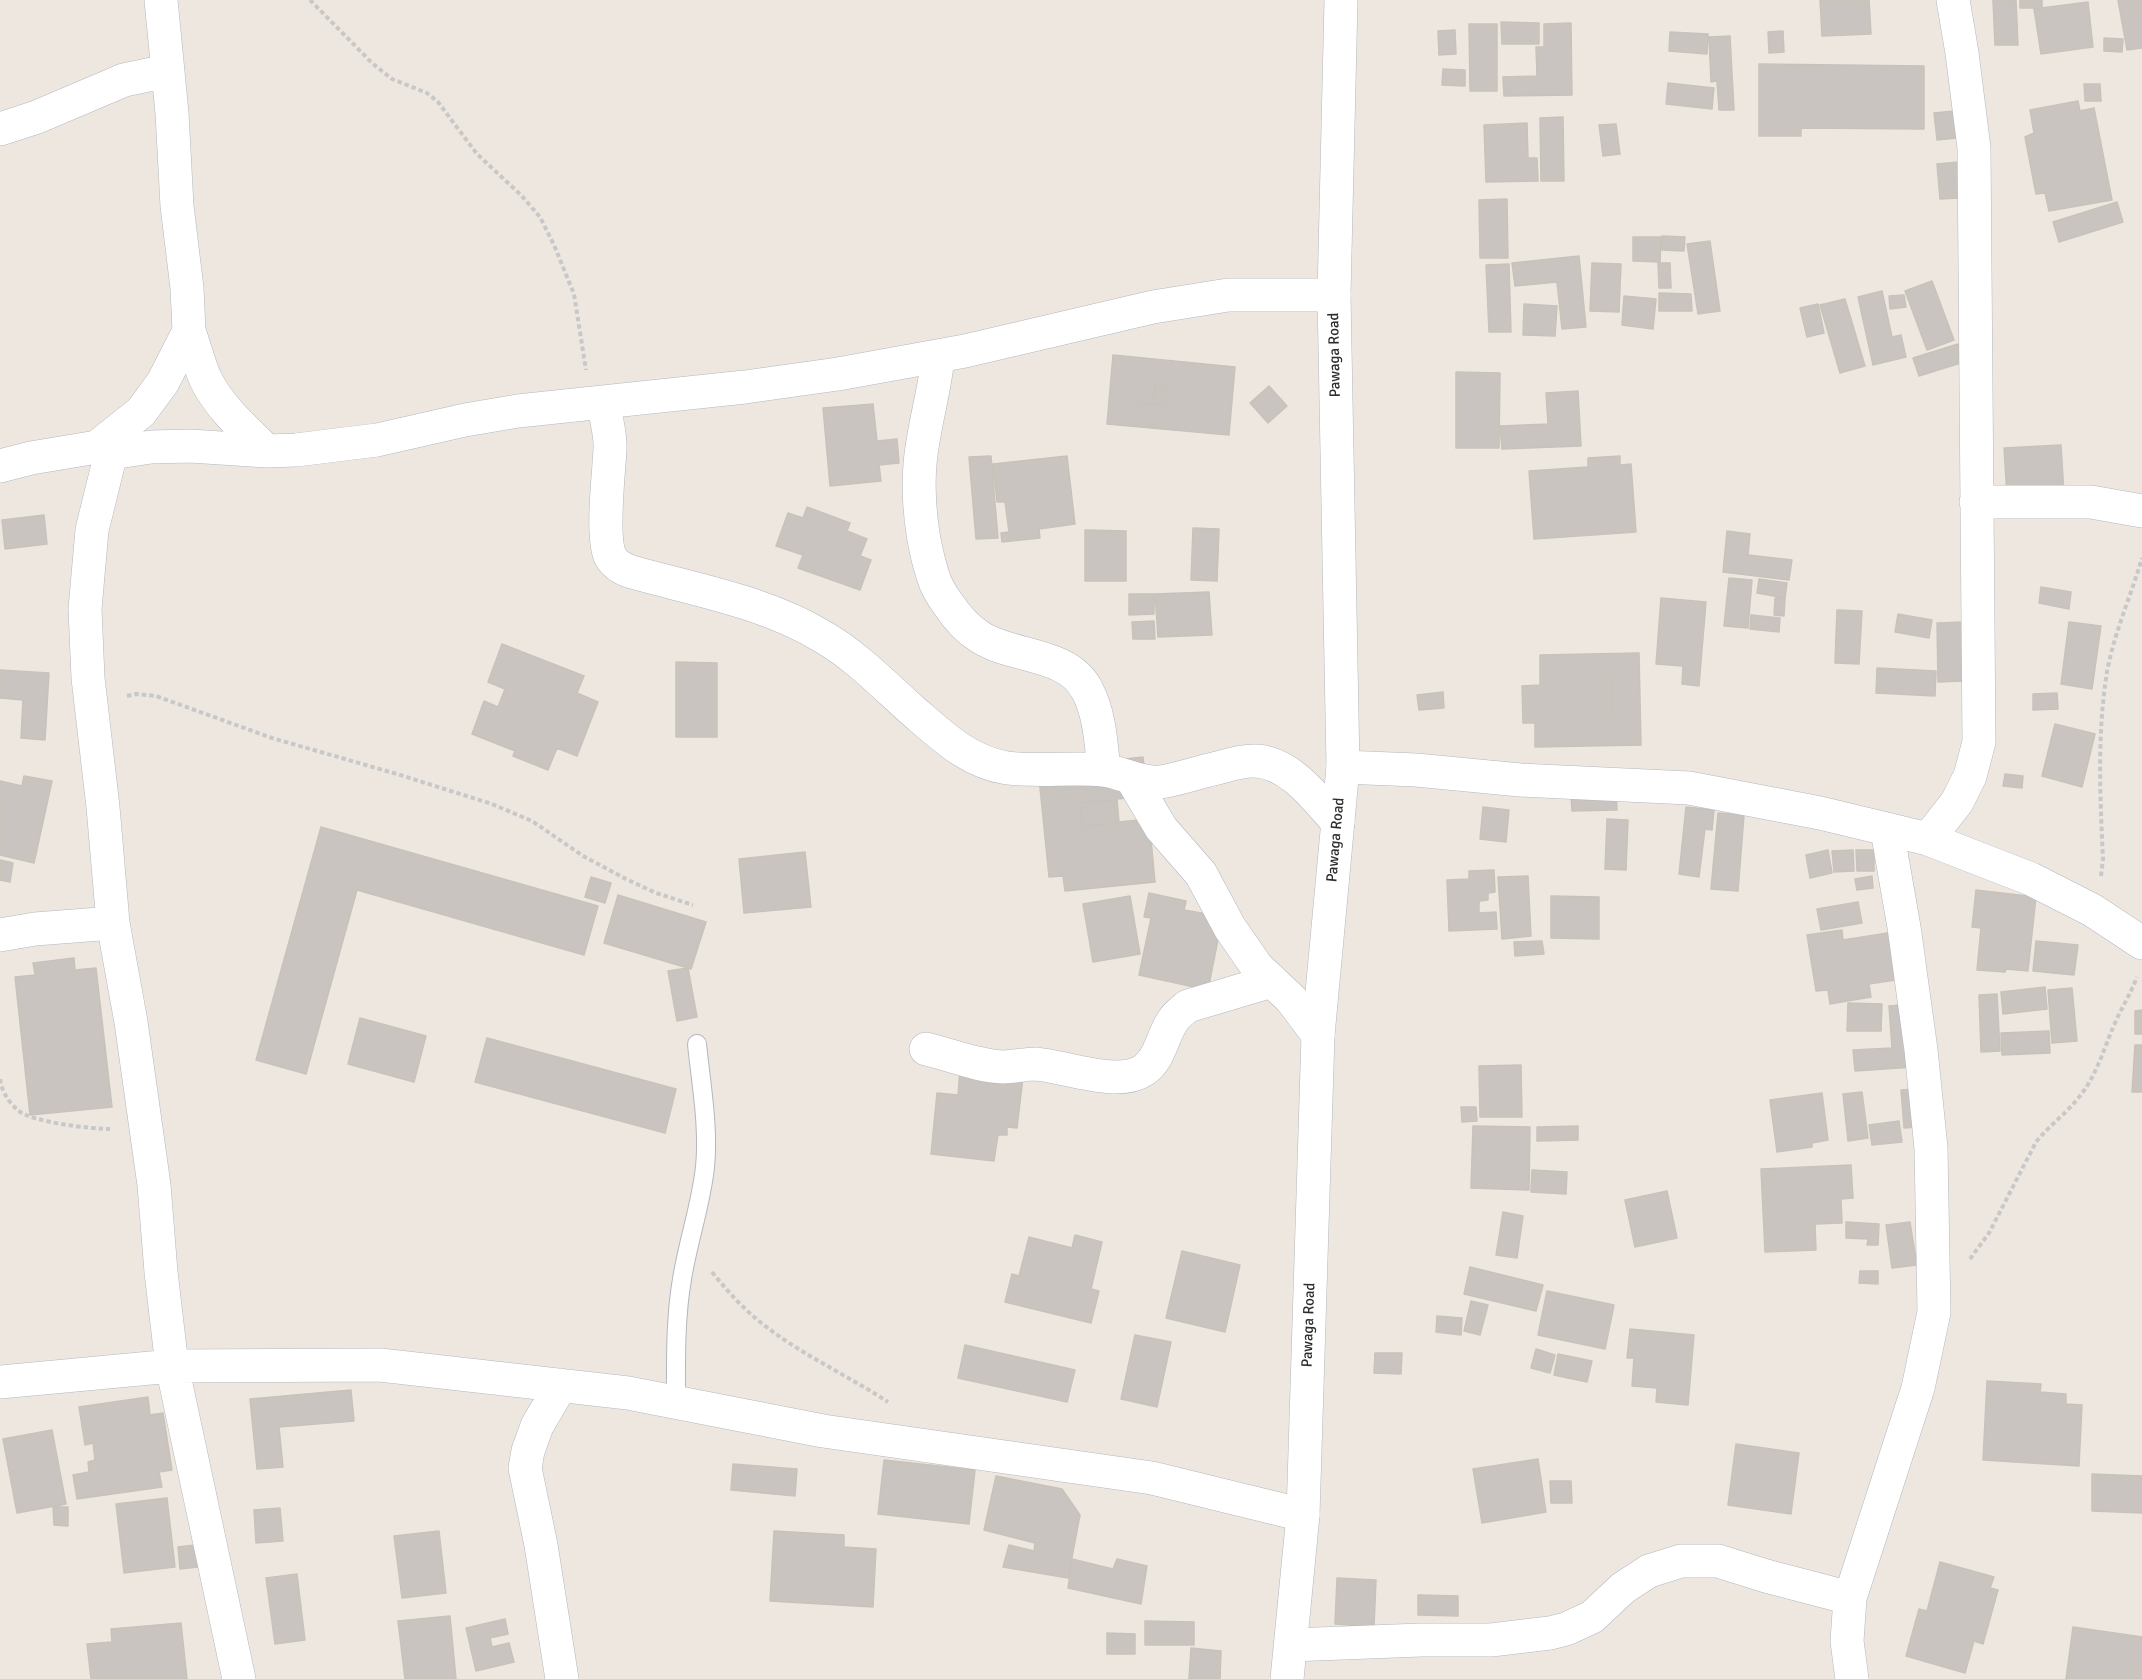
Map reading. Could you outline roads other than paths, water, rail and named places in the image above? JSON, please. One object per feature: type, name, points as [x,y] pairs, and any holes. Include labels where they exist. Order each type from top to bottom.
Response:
[{"type":"street","points":[[161,0],[172,113],[177,206],[188,288],[189,331],[206,380],[219,400],[267,451]]},
{"type":"street","name":"Pawaga Road","points":[[1287,1679],[1304,1515],[1318,1035],[1342,767],[1334,295],[1341,0]]},
{"type":"street","points":[[1928,839],[1957,802],[1970,776],[1979,742],[1974,148],[1953,0]]},
{"type":"street","points":[[0,129],[37,117],[124,80],[168,71]]},
{"type":"street","points":[[0,466],[31,458],[104,450],[189,446],[267,451],[296,450],[377,440],[465,420],[518,411],[745,387],[838,374],[938,356],[1164,305],[1228,295],[1334,295]]},
{"type":"street","points":[[189,331],[163,382],[141,412],[104,450],[92,530],[85,609],[88,678],[113,922],[131,1022],[154,1185],[172,1366],[239,1679]]},
{"type":"street","points":[[938,356],[936,382],[920,464],[920,512],[933,578],[951,609],[979,637],[1006,648],[1057,663],[1073,674],[1086,688],[1118,774],[1201,874],[1230,928],[1257,967],[1291,999],[1318,1035]]},
{"type":"street","points":[[594,403],[611,446],[608,470],[607,542],[610,555],[620,567],[758,608],[824,637],[856,660],[937,732],[963,752],[983,762],[1008,768],[1118,774],[1158,782],[1252,761],[1268,762],[1296,780],[1321,803],[1338,824]]},
{"type":"street","points":[[1976,502],[2091,502],[2142,510]]},
{"type":"street","points":[[1342,767],[1416,770],[1520,780],[1689,788],[1820,813],[1928,839],[2031,879],[2092,910],[2142,943]]},
{"type":"street","points":[[1852,1679],[1847,1641],[1850,1598],[1918,1388],[1934,1312],[1932,1148],[1904,927],[1887,830]]},
{"type":"street","points":[[0,934],[113,922]]},
{"type":"street","points":[[926,1049],[1002,1067],[1036,1064],[1111,1076],[1126,1076],[1144,1070],[1155,1059],[1171,1023],[1178,1013],[1188,1006],[1272,981]]},
{"type":"street","points":[[0,1382],[172,1366],[381,1365],[628,1393],[823,1431],[1152,1478],[1304,1515]]},
{"type":"street","points":[[561,1385],[537,1426],[525,1468],[543,1556],[562,1679]]},
{"type":"street","points":[[1291,1645],[1491,1640],[1550,1633],[1592,1617],[1623,1588],[1649,1571],[1681,1561],[1718,1561],[1850,1598]]},
{"type":"lane","points":[[676,1402],[676,1336],[682,1280],[698,1210],[705,1165],[705,1118],[697,1044]]}]
